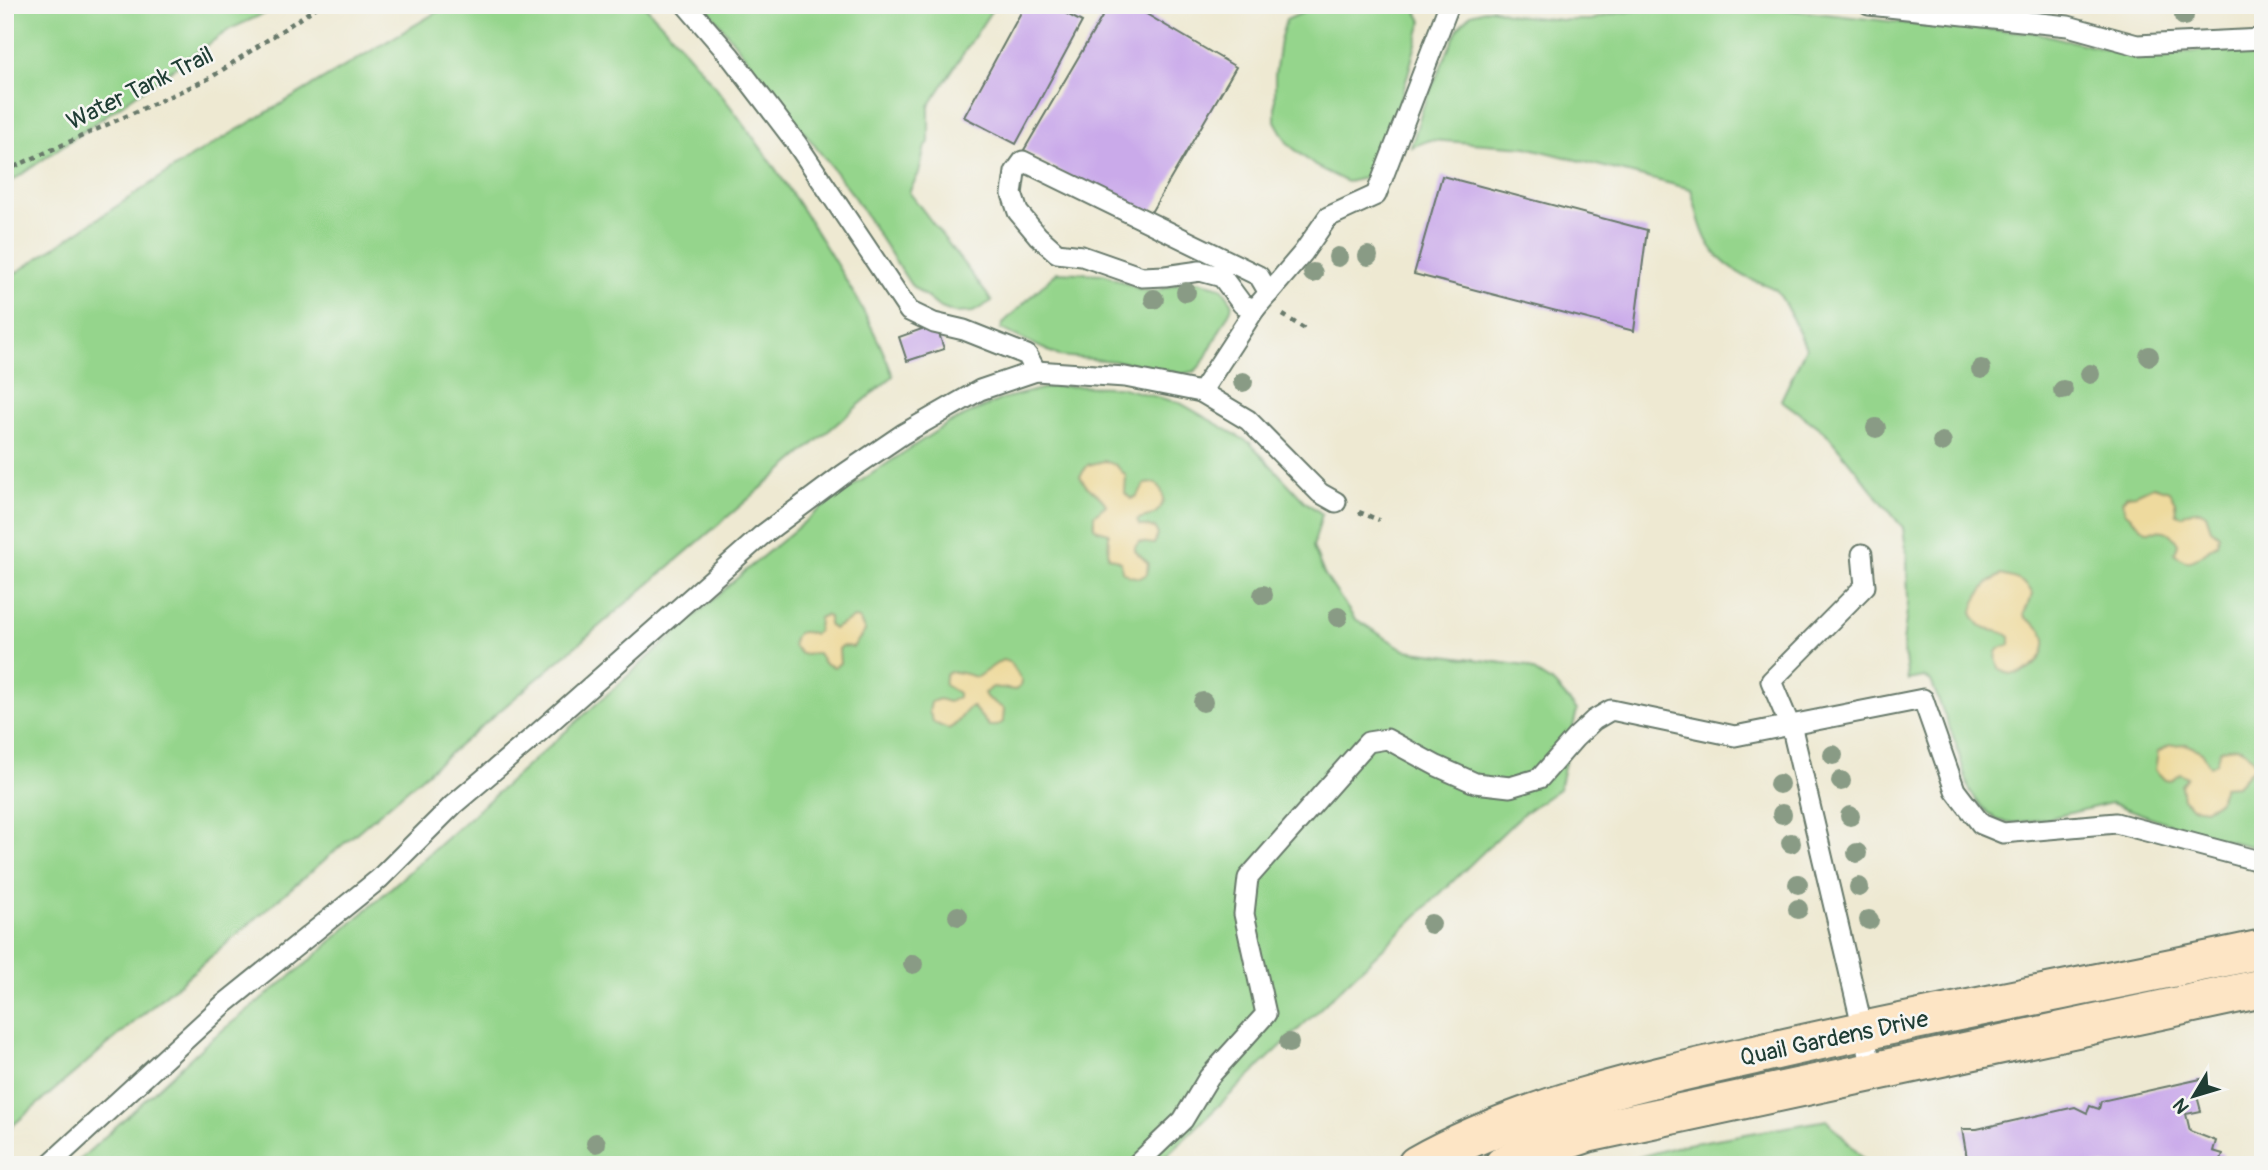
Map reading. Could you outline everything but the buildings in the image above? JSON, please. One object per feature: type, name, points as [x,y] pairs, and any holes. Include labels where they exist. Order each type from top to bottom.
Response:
[{"type":"main road","name":"Quail Gardens Drive","points":[[1417,1165],[1488,1129],[1569,1102],[1662,1076],[1863,1030],[2263,949]]},
{"type":"main road","name":"Quail Gardens Drive","points":[[1504,1165],[1531,1152],[1587,1133],[2263,988]]},
{"type":"lane","points":[[1201,392],[1255,309],[1303,253],[1328,217],[1376,195],[1449,5]]},
{"type":"lane","points":[[1869,5],[2068,26],[2137,45],[2263,39]]},
{"type":"lane","points":[[688,6],[797,144],[909,312],[1027,355],[1035,371]]},
{"type":"lane","points":[[1255,309],[1242,304],[1222,277],[1200,271],[1142,277],[1082,256],[1058,253],[1038,236],[1018,212],[1012,194],[1016,172],[1023,161],[1259,276],[1269,293]]},
{"type":"lane","points":[[49,1165],[223,1005],[379,879],[453,804],[538,733],[761,536],[903,434],[980,390],[1035,371],[1125,377],[1201,392],[1248,419],[1320,493],[1336,502]]},
{"type":"lane","points":[[1862,554],[1865,586],[1771,681],[1789,725],[1872,1072]]},
{"type":"lane","points":[[1136,1165],[1182,1119],[1209,1077],[1266,1014],[1244,914],[1248,878],[1368,742],[1387,739],[1475,783],[1510,787],[1540,778],[1575,738],[1594,720],[1611,710],[1735,736],[1923,699],[1955,790],[1981,824],[2003,832],[2116,823],[2263,862]]},
{"type":"path","name":"Water Tank Trail","points":[[5,171],[210,78],[320,5]]},
{"type":"green space","points":[[5,5],[283,5],[230,29],[5,186]]},
{"type":"green space","points":[[449,5],[644,5],[718,90],[784,181],[853,292],[893,376],[5,1132],[5,280],[188,159]]},
{"type":"green space","points":[[705,5],[995,5],[929,106],[929,142],[924,150],[919,173],[909,192],[992,301],[973,312],[954,313],[939,307],[911,285],[850,191]]},
{"type":"green space","points":[[1370,5],[1413,5],[1422,21],[1400,102],[1385,143],[1365,178],[1347,182],[1315,166],[1288,144],[1275,121],[1275,75],[1286,20],[1311,9],[1359,8]]},
{"type":"green space","points":[[1669,5],[1782,9],[1931,26],[2034,32],[2149,57],[2218,49],[2263,48],[2263,849],[2198,834],[2111,803],[2046,819],[2014,823],[1997,820],[1981,807],[1969,789],[1956,744],[1931,681],[1924,677],[1908,680],[1903,643],[1908,603],[1907,556],[1903,528],[1826,433],[1781,400],[1806,348],[1776,290],[1732,269],[1713,251],[1702,230],[1691,189],[1526,147],[1430,140],[1411,147],[1423,107],[1458,28],[1471,14],[1492,8],[1513,15],[1591,20]]},
{"type":"green space","points":[[1057,272],[1104,274],[1153,292],[1179,283],[1198,281],[1221,287],[1232,302],[1231,309],[1202,364],[1195,371],[1182,374],[1124,362],[1059,356],[1001,329],[1004,322]]},
{"type":"green space","points":[[1053,386],[1119,387],[1180,403],[1250,443],[1304,501],[1322,514],[1313,547],[1324,574],[1354,618],[1405,650],[1526,666],[1554,684],[1577,710],[1559,789],[1524,813],[1157,1165],[74,1165],[209,1041],[307,963],[745,571],[826,504],[947,424],[1002,399]]},
{"type":"green space","points":[[1827,1120],[1869,1165],[1611,1165],[1682,1145]]},
{"type":"sand","points":[[1104,461],[1116,465],[1126,476],[1125,493],[1131,499],[1137,496],[1145,484],[1155,483],[1163,494],[1158,511],[1137,520],[1139,525],[1155,528],[1158,535],[1154,544],[1139,542],[1135,547],[1135,551],[1148,563],[1147,574],[1140,578],[1122,571],[1121,562],[1108,556],[1109,533],[1094,527],[1094,515],[1106,505],[1101,497],[1085,485],[1080,476],[1088,465]]},
{"type":"sand","points":[[2153,486],[2169,491],[2175,502],[2176,514],[2182,516],[2194,510],[2206,514],[2211,529],[2219,535],[2217,544],[2196,559],[2186,561],[2175,553],[2178,544],[2171,535],[2161,530],[2146,531],[2125,512],[2122,501],[2127,495]]},
{"type":"sand","points":[[2001,575],[2020,581],[2030,590],[2033,595],[2024,613],[2025,617],[2039,627],[2044,636],[2045,645],[2038,661],[2023,672],[2015,674],[2006,673],[1999,668],[1996,659],[1999,650],[2010,645],[2010,637],[1981,626],[1972,613],[1982,591]]},
{"type":"sand","points":[[825,615],[829,617],[829,625],[833,629],[854,618],[859,619],[865,631],[853,647],[842,646],[839,649],[840,663],[834,667],[824,663],[818,653],[801,654],[793,646],[794,637],[799,633],[814,634],[818,631],[819,618]]},
{"type":"sand","points":[[1002,660],[1010,662],[1022,681],[1021,686],[1015,690],[993,687],[984,693],[1004,709],[1003,722],[997,726],[989,726],[972,706],[948,729],[934,723],[929,712],[931,702],[939,699],[949,702],[958,697],[958,693],[945,685],[947,674],[955,672],[977,677]]},
{"type":"sand","points":[[2186,744],[2202,752],[2210,766],[2216,763],[2220,750],[2232,747],[2241,748],[2249,754],[2256,765],[2237,786],[2224,787],[2218,802],[2205,809],[2192,807],[2183,799],[2181,785],[2187,777],[2180,773],[2170,781],[2165,780],[2155,770],[2158,752],[2170,745]]}]
